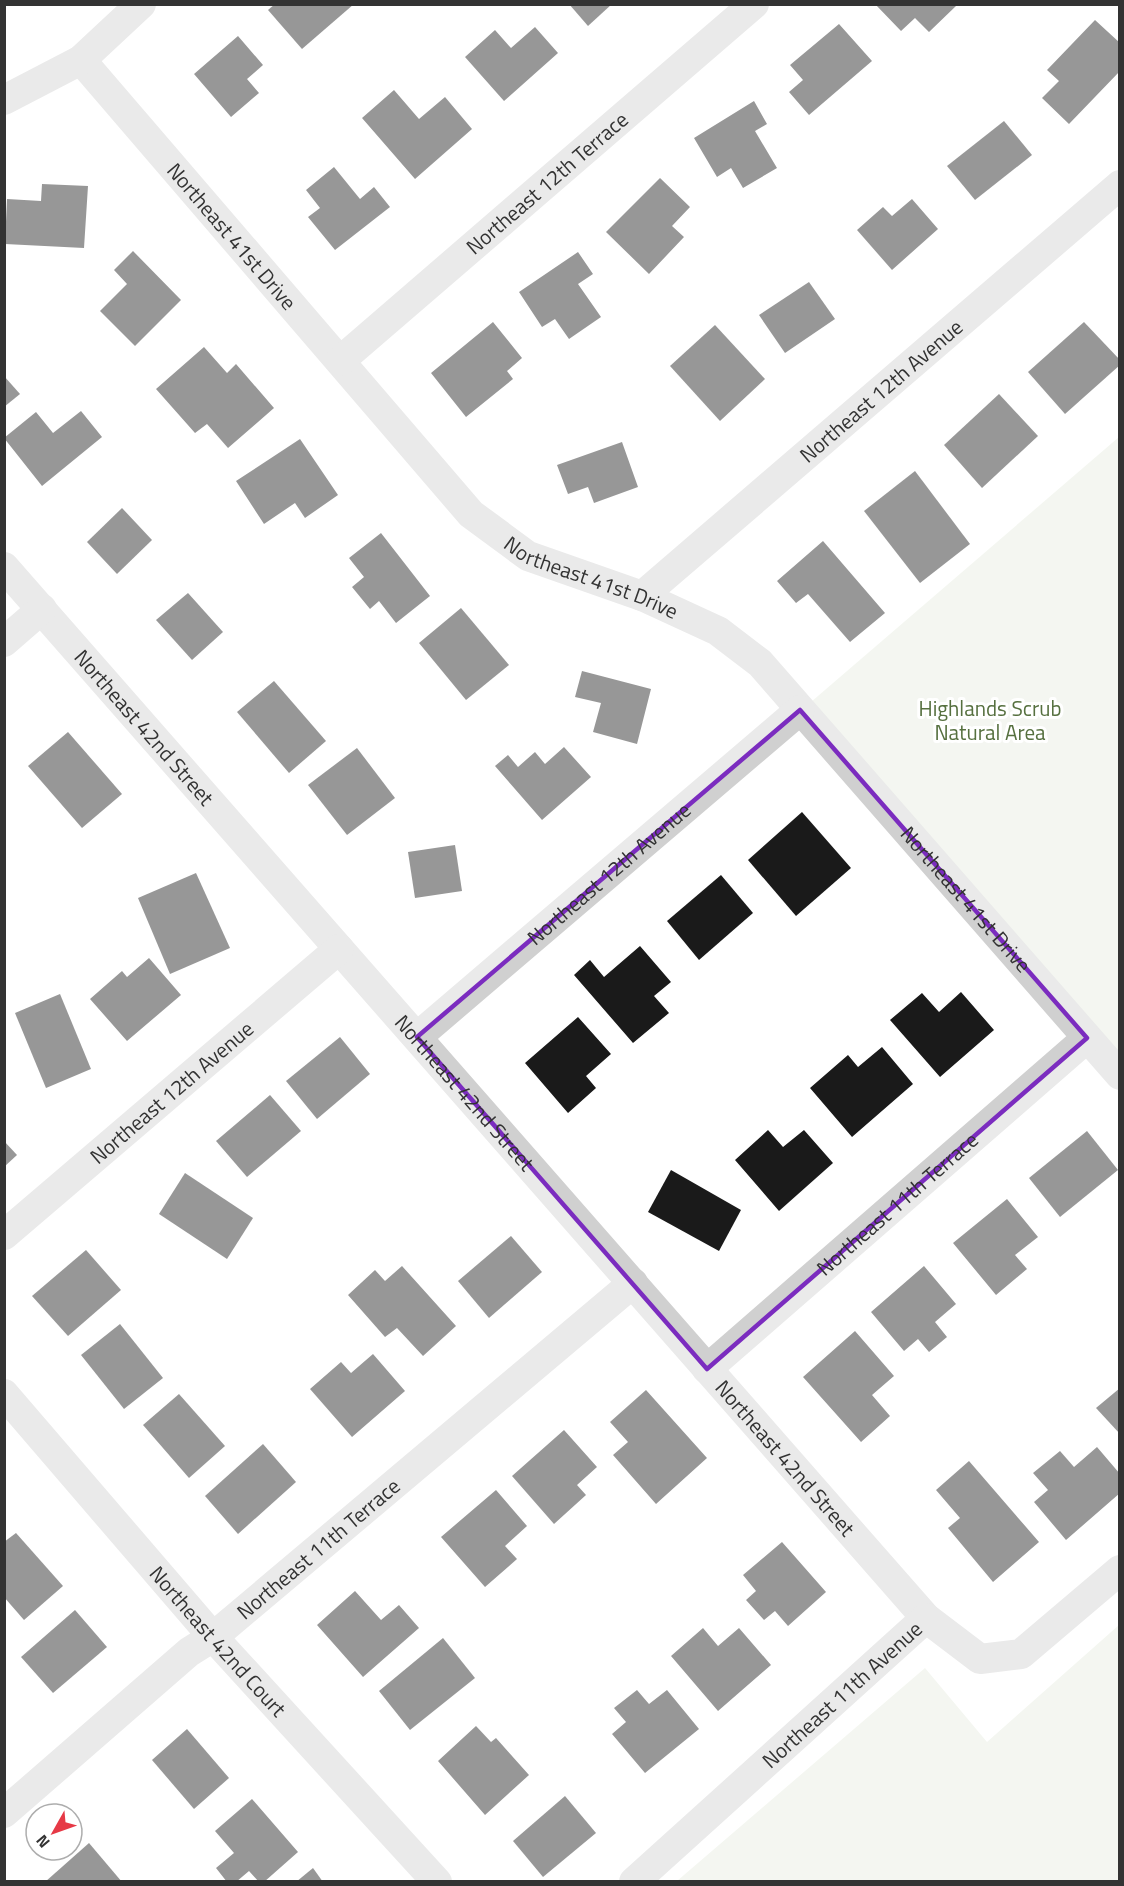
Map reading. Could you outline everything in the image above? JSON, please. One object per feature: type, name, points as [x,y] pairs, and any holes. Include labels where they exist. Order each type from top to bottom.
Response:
[{"type":"street","points":[[4,100],[81,60],[141,4]]},
{"type":"street","name":"Northeast 12th Terrace","points":[[340,361],[754,4]]},
{"type":"street","name":"Northeast 41st Drive","points":[[81,60],[471,514],[528,556],[642,596],[718,631],[760,663],[1119,1075]]},
{"type":"street","name":"Northeast 12th Avenue","points":[[642,596],[1119,185]]},
{"type":"street","name":"Northeast 42nd Street","points":[[4,567],[926,1618]]},
{"type":"street","points":[[4,642],[42,609]]},
{"type":"street","name":"Northeast 12th Avenue","points":[[417,1037],[800,710]]},
{"type":"street","name":"Northeast 12th Avenue","points":[[4,1235],[339,949]]},
{"type":"street","name":"Northeast 11th Terrace","points":[[707,1368],[1087,1038]]},
{"type":"street","name":"Northeast 11th Terrace","points":[[4,1813],[189,1652],[213,1636],[633,1283]]},
{"type":"street","name":"Northeast 42nd Court","points":[[4,1394],[213,1636],[437,1881]]},
{"type":"street","name":"Northeast 11th Avenue","points":[[634,1881],[926,1618],[980,1659],[1021,1654],[1119,1570]]},
{"type":"highlighted area","points":[[800,710],[1087,1038],[707,1369],[417,1037]]},
{"type":"green space","name":"Highlands Scrub Natural Area","points":[[1119,437],[1119,1066],[804,708]]},
{"type":"green space","points":[[1119,1625],[1119,1881],[677,1881],[925,1668],[987,1742]]},
{"type":"building","points":[[275,4],[354,4],[302,49],[268,10]]},
{"type":"building","points":[[569,4],[612,4],[588,26]]},
{"type":"building","points":[[875,4],[954,4],[956,6],[929,32],[915,18],[901,31]]},
{"type":"building","points":[[1095,20],[1120,43],[1120,71],[1069,124],[1042,98],[1059,81],[1047,70]]},
{"type":"building","points":[[839,24],[872,61],[809,115],[789,92],[803,80],[790,65]]},
{"type":"building","points":[[535,27],[558,53],[504,101],[465,57],[495,30],[511,48]]},
{"type":"building","points":[[238,36],[263,65],[247,79],[259,93],[231,117],[194,74]]},
{"type":"building","points":[[394,90],[419,119],[445,97],[472,129],[415,179],[362,118]]},
{"type":"building","points":[[754,101],[767,124],[755,131],[777,168],[743,188],[731,168],[717,177],[694,138]]},
{"type":"building","points":[[1004,121],[1032,155],[975,200],[947,166]]},
{"type":"building","points":[[334,167],[360,199],[374,187],[390,207],[335,250],[308,217],[320,208],[306,190]]},
{"type":"building","points":[[660,178],[690,207],[672,226],[684,237],[649,274],[606,232]]},
{"type":"building","points":[[42,184],[88,186],[84,248],[5,244],[7,199],[41,201]]},
{"type":"building","points":[[912,199],[938,229],[892,270],[857,230],[883,207],[892,216]]},
{"type":"building","points":[[133,251],[181,300],[135,346],[100,311],[127,284],[114,270]]},
{"type":"building","points":[[578,252],[593,274],[578,284],[601,317],[569,339],[555,319],[542,327],[519,292]]},
{"type":"building","points":[[809,282],[835,319],[785,353],[759,315]]},
{"type":"building","points":[[493,322],[522,358],[507,371],[513,379],[466,417],[431,373]]},
{"type":"building","points":[[1084,322],[1120,360],[1120,365],[1065,414],[1028,372]]},
{"type":"building","points":[[715,325],[765,379],[720,421],[670,366]]},
{"type":"building","points":[[204,347],[227,373],[236,364],[274,408],[228,448],[207,424],[195,433],[156,389]]},
{"type":"building","points":[[4,376],[20,394],[4,407]]},
{"type":"building","points":[[999,394],[1038,436],[982,488],[944,445]]},
{"type":"building","points":[[81,411],[102,437],[42,486],[4,438],[36,412],[53,433]]},
{"type":"building","points":[[300,439],[338,495],[305,518],[295,503],[264,524],[236,481]]},
{"type":"building","points":[[622,442],[638,487],[594,503],[588,487],[568,494],[557,465]]},
{"type":"building","points":[[915,471],[970,544],[920,583],[864,511]]},
{"type":"building","points":[[122,508],[152,540],[117,574],[87,542]]},
{"type":"building","points":[[381,533],[430,596],[396,623],[379,601],[370,609],[352,587],[364,577],[349,558]]},
{"type":"building","points":[[823,541],[885,613],[850,642],[808,594],[796,603],[777,581]]},
{"type":"building","points":[[188,593],[223,632],[192,660],[156,620]]},
{"type":"building","points":[[461,608],[509,665],[466,700],[419,643]]},
{"type":"building","points":[[582,671],[651,689],[637,744],[593,732],[601,703],[575,697]]},
{"type":"building","points":[[274,681],[326,741],[289,773],[237,712]]},
{"type":"building","points":[[68,732],[122,794],[82,828],[28,766]]},
{"type":"building","points":[[564,747],[591,777],[542,820],[495,766],[508,755],[518,767],[535,752],[545,764]]},
{"type":"building","points":[[357,748],[395,798],[347,835],[308,785]]},
{"type":"building","points":[[802,812],[851,868],[796,916],[748,860]]},
{"type":"building","points":[[455,845],[462,891],[415,898],[408,852]]},
{"type":"building","points":[[196,873],[230,948],[170,974],[138,898]]},
{"type":"building","points":[[721,875],[753,913],[699,960],[667,921]]},
{"type":"building","points":[[640,946],[671,982],[654,996],[669,1013],[633,1043],[574,975],[590,960],[604,977]]},
{"type":"building","points":[[149,958],[181,995],[127,1041],[90,999],[122,971],[127,977]]},
{"type":"building","points":[[961,992],[994,1030],[940,1077],[890,1020],[922,993],[939,1012]]},
{"type":"building","points":[[60,994],[91,1069],[46,1088],[15,1013]]},
{"type":"building","points":[[578,1017],[611,1054],[586,1076],[596,1088],[568,1113],[525,1063]]},
{"type":"building","points":[[340,1037],[370,1074],[317,1119],[286,1081]]},
{"type":"building","points":[[882,1047],[913,1084],[852,1137],[810,1088],[848,1055],[858,1067]]},
{"type":"building","points":[[270,1095],[301,1131],[247,1177],[216,1141]]},
{"type":"building","points":[[768,1130],[783,1147],[804,1130],[833,1163],[779,1211],[735,1160]]},
{"type":"building","points":[[1087,1131],[1118,1170],[1060,1217],[1029,1178]]},
{"type":"building","points":[[4,1141],[17,1155],[4,1167]]},
{"type":"building","points":[[671,1170],[741,1210],[719,1251],[648,1212]]},
{"type":"building","points":[[185,1173],[253,1218],[227,1259],[159,1214]]},
{"type":"building","points":[[1007,1199],[1038,1237],[1015,1255],[1027,1269],[996,1295],[953,1243]]},
{"type":"building","points":[[511,1236],[542,1272],[489,1318],[458,1281]]},
{"type":"building","points":[[86,1250],[121,1290],[68,1336],[32,1296]]},
{"type":"building","points":[[402,1266],[456,1326],[423,1356],[397,1328],[385,1337],[348,1295],[375,1270],[385,1281]]},
{"type":"building","points":[[924,1266],[956,1304],[935,1322],[947,1337],[929,1352],[918,1339],[904,1351],[871,1312]]},
{"type":"building","points":[[120,1324],[163,1378],[124,1409],[81,1355]]},
{"type":"building","points":[[855,1331],[894,1376],[872,1395],[890,1416],[861,1442],[803,1377]]},
{"type":"building","points":[[373,1354],[405,1391],[352,1437],[310,1389],[341,1362],[351,1373]]},
{"type":"building","points":[[1120,1388],[1120,1434],[1096,1408]]},
{"type":"building","points":[[646,1390],[707,1458],[656,1504],[613,1455],[628,1442],[610,1422]]},
{"type":"building","points":[[179,1394],[225,1446],[189,1478],[143,1425]]},
{"type":"building","points":[[564,1430],[597,1467],[577,1485],[586,1495],[554,1524],[512,1476]]},
{"type":"building","points":[[263,1444],[296,1482],[238,1534],[205,1496]]},
{"type":"building","points":[[1097,1447],[1120,1474],[1120,1493],[1066,1540],[1034,1502],[1048,1490],[1033,1473],[1060,1451],[1074,1467]]},
{"type":"building","points":[[969,1461],[1039,1542],[993,1582],[948,1528],[960,1518],[936,1490]]},
{"type":"building","points":[[496,1490],[527,1526],[505,1546],[517,1559],[485,1587],[441,1537]]},
{"type":"building","points":[[16,1533],[63,1586],[24,1620],[4,1597],[4,1542]]},
{"type":"building","points":[[782,1542],[826,1592],[788,1626],[775,1611],[764,1620],[746,1600],[756,1591],[743,1575]]},
{"type":"building","points":[[355,1591],[381,1620],[399,1605],[419,1628],[363,1677],[317,1625]]},
{"type":"building","points":[[75,1610],[107,1647],[53,1693],[21,1657]]},
{"type":"building","points":[[703,1628],[718,1646],[739,1628],[771,1665],[718,1711],[671,1656]]},
{"type":"building","points":[[443,1638],[475,1678],[410,1730],[379,1691]]},
{"type":"building","points":[[637,1690],[649,1704],[667,1690],[699,1729],[645,1773],[612,1734],[626,1722],[614,1708]]},
{"type":"building","points":[[476,1726],[491,1742],[496,1738],[529,1775],[485,1815],[438,1761]]},
{"type":"building","points":[[187,1729],[229,1778],[194,1809],[152,1760]]},
{"type":"building","points":[[565,1796],[596,1833],[543,1877],[513,1841]]},
{"type":"building","points":[[252,1799],[298,1852],[264,1882],[259,1882],[249,1871],[236,1882],[227,1882],[216,1868],[234,1853],[215,1831]]},
{"type":"building","points":[[89,1843],[122,1882],[45,1882],[68,1862],[84,1862],[84,1847]]},
{"type":"building","points":[[313,1868],[323,1882],[296,1882]]}]
